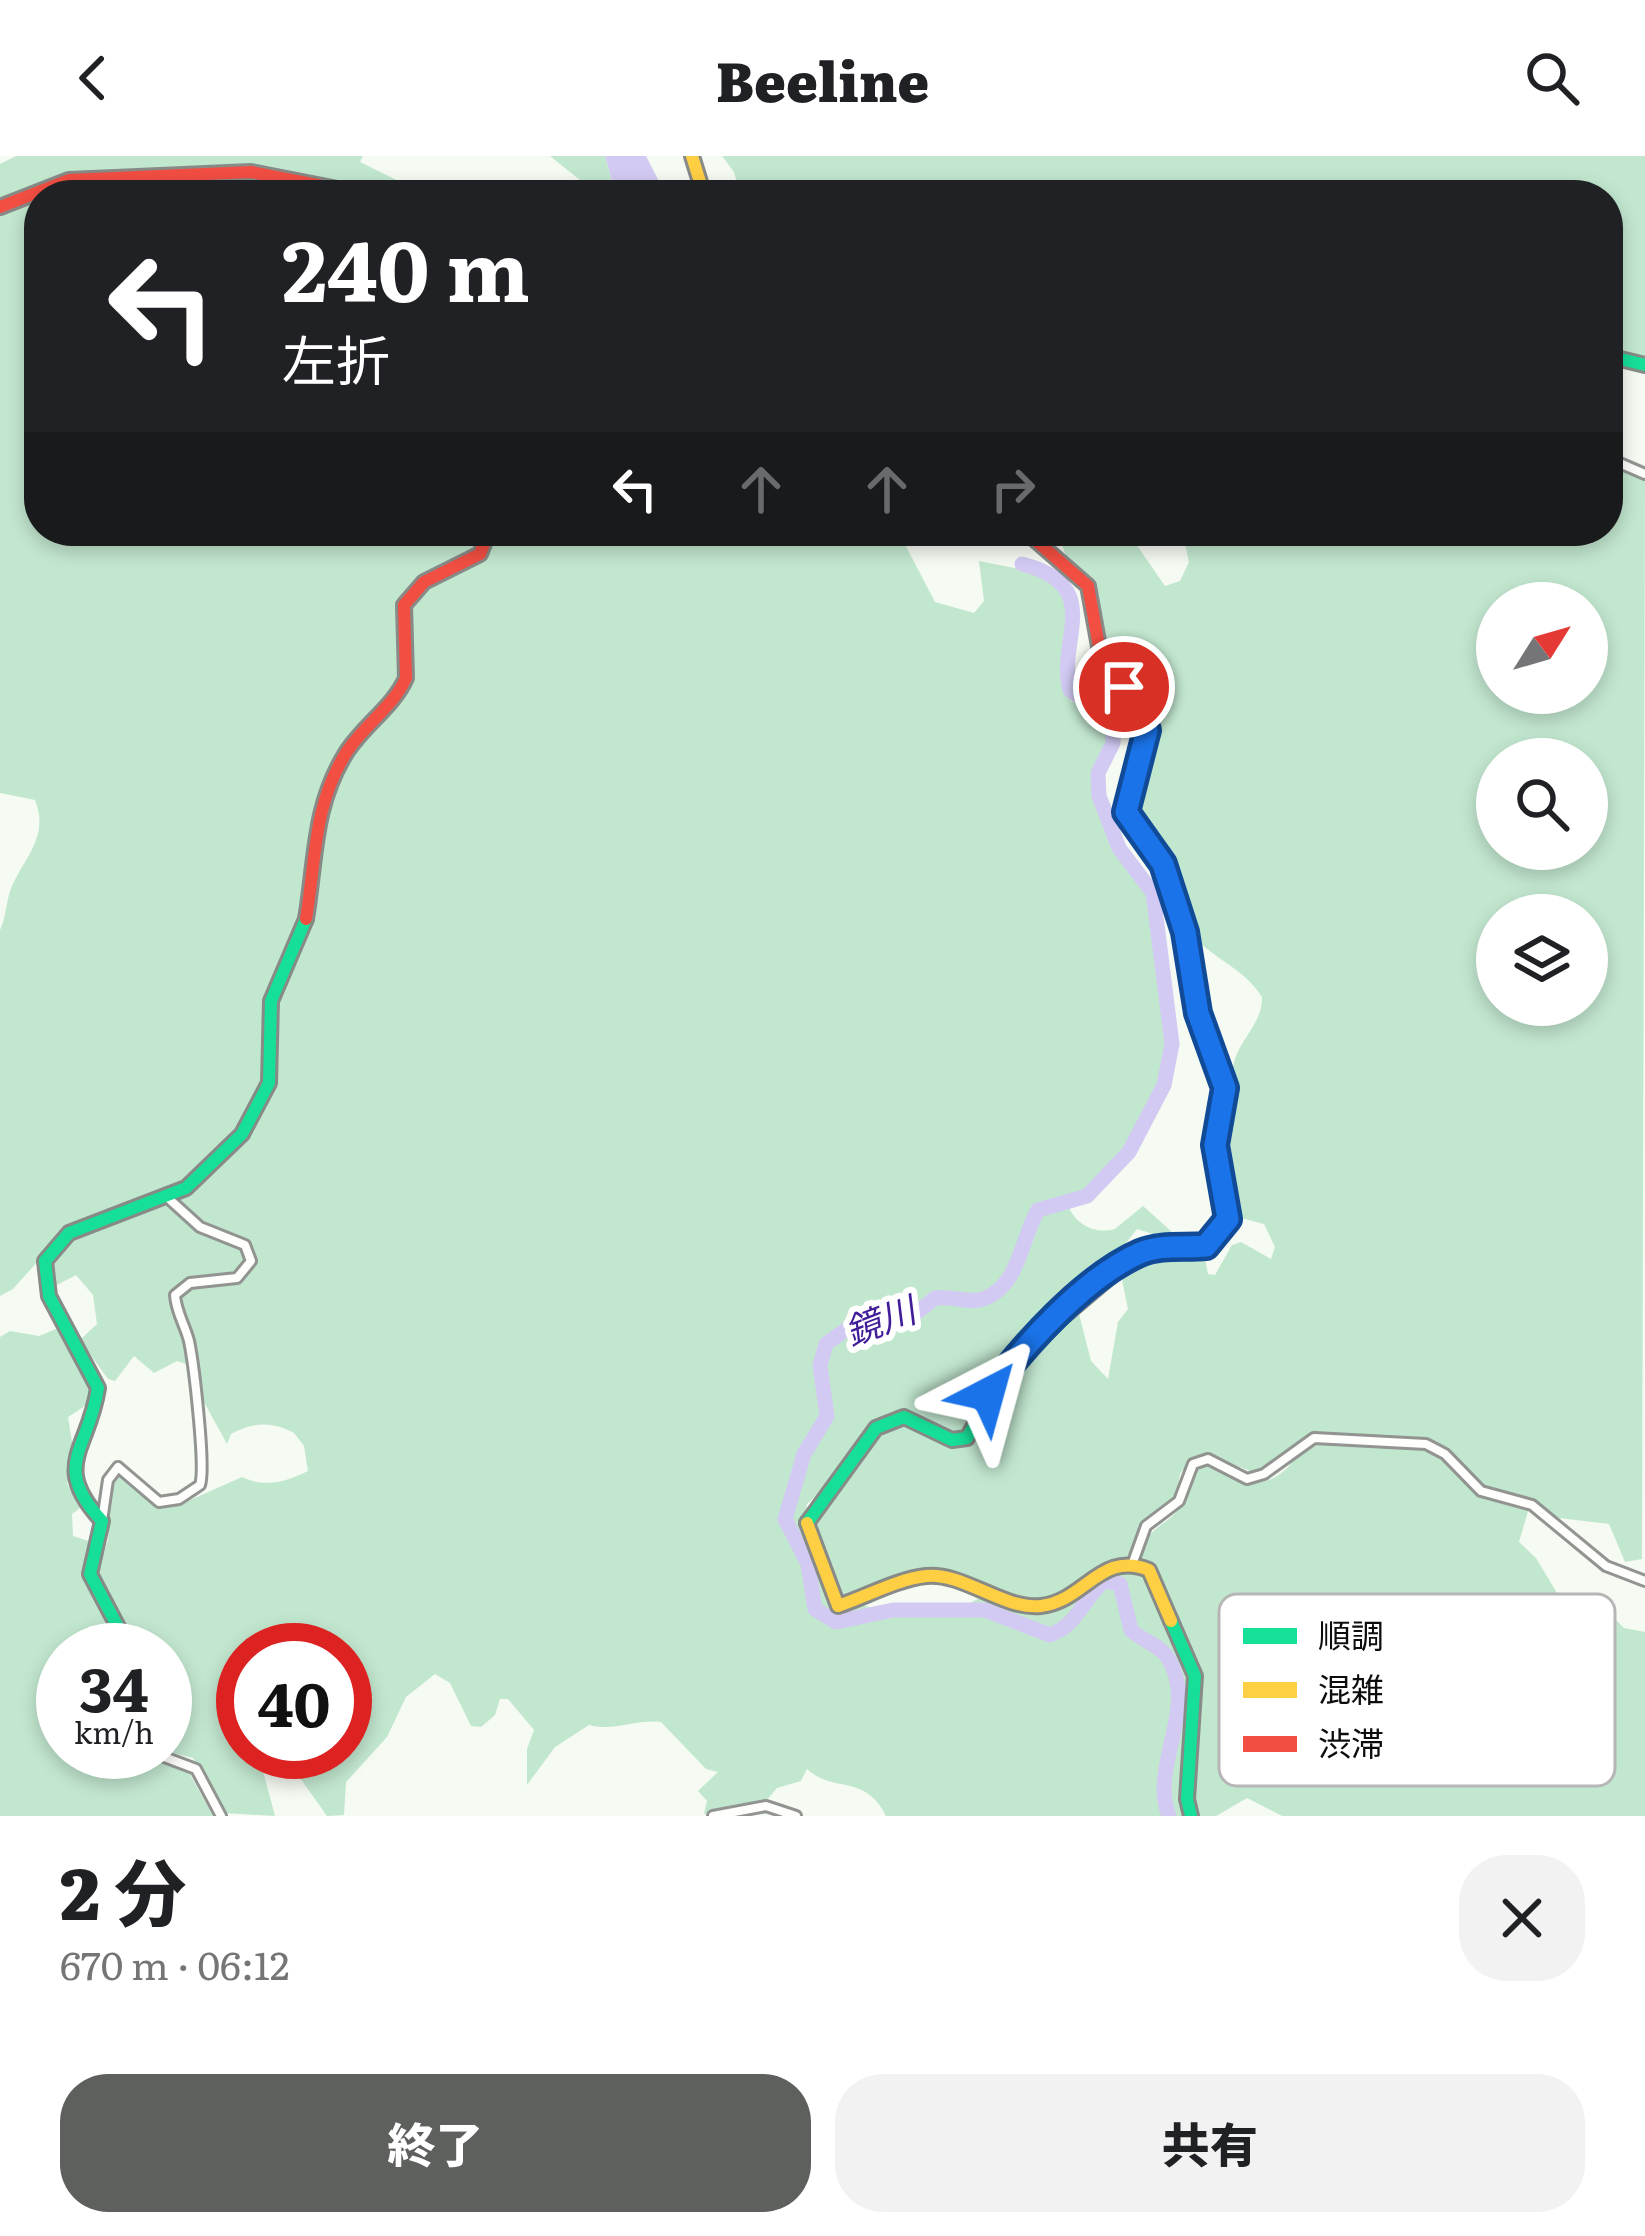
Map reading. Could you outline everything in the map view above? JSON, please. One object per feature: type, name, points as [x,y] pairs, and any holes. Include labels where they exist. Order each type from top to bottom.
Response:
[{"type":"street","points":[[69,180],[268,172],[303,180]]},
{"type":"street","points":[[102,1521],[78,1498],[71,1480],[98,1388],[49,1292],[46,1262],[56,1244],[72,1231],[168,1198],[223,1159],[268,1086],[270,1005],[304,931],[308,859],[320,806],[362,730],[403,685],[407,671],[400,619],[406,604],[436,571],[481,554],[484,546]]},
{"type":"street","points":[[1042,546],[1088,586],[1100,652],[1145,721],[1145,751],[1126,812],[1163,864],[1185,932],[1198,1013],[1225,1088],[1215,1145],[1228,1219],[1206,1246],[1141,1253],[1088,1291],[1012,1360],[988,1394],[967,1438],[952,1440],[904,1417],[880,1424],[834,1489],[812,1507],[806,1524],[838,1606],[928,1575],[1035,1607],[1052,1606],[1103,1568],[1133,1562],[1156,1578],[1192,1661],[1191,1816]]},
{"type":"street","points":[[115,1623],[90,1574],[108,1480],[118,1467],[159,1502],[179,1499],[200,1485],[205,1463],[198,1447],[190,1347],[175,1295],[184,1285],[237,1278],[251,1261],[245,1245],[200,1227],[168,1198]]},
{"type":"street","points":[[1133,1562],[1146,1526],[1179,1501],[1193,1464],[1208,1459],[1239,1477],[1256,1478],[1305,1442],[1332,1436],[1416,1443],[1438,1450],[1472,1485],[1541,1510],[1606,1566],[1645,1581]]},
{"type":"street","points":[[192,1767],[220,1816]]},
{"type":"street","points":[[712,1816],[766,1806],[796,1816]]},
{"type":"green space","points":[[16,156],[363,156],[360,162],[397,180],[316,180],[244,166],[71,175],[24,180],[24,193],[0,202],[0,164]]},
{"type":"green space","points":[[550,156],[605,156],[612,180],[580,180]]},
{"type":"green space","points":[[722,156],[1645,156],[1645,356],[1623,351],[1623,180],[736,180]]},
{"type":"green space","points":[[24,204],[24,546],[479,546],[474,554],[434,568],[404,599],[400,685],[369,717],[318,802],[305,858],[301,928],[263,1006],[269,1059],[263,1085],[234,1138],[170,1191],[65,1231],[13,1289],[0,1296],[0,930],[10,891],[37,837],[39,813],[35,800],[0,793],[0,214]]},
{"type":"green space","points":[[1623,467],[1645,477],[1642,1559],[1625,1562],[1609,1524],[1559,1518],[1535,1503],[1488,1490],[1448,1452],[1420,1439],[1316,1433],[1255,1473],[1215,1457],[1192,1459],[1180,1474],[1176,1498],[1140,1526],[1127,1558],[1108,1560],[1067,1593],[1044,1602],[931,1571],[841,1601],[810,1521],[875,1434],[908,1422],[953,1446],[970,1442],[991,1397],[1015,1363],[1077,1306],[1091,1361],[1108,1379],[1118,1322],[1128,1309],[1121,1275],[1130,1267],[1159,1254],[1203,1250],[1208,1274],[1215,1275],[1232,1245],[1241,1242],[1271,1259],[1275,1247],[1264,1224],[1237,1217],[1231,1210],[1224,1155],[1233,1067],[1262,997],[1191,934],[1181,915],[1171,850],[1145,834],[1133,817],[1150,753],[1150,724],[1110,661],[1096,592],[1067,560],[1063,546],[1137,546],[1165,586],[1180,581],[1189,562],[1186,546],[1623,546]]},
{"type":"green space","points":[[489,546],[906,546],[935,602],[974,613],[984,601],[979,561],[1044,574],[1058,588],[1073,621],[1063,662],[1071,701],[1099,712],[1110,724],[1109,745],[1094,771],[1095,796],[1119,854],[1151,894],[1170,1043],[1161,1084],[1127,1151],[1098,1184],[1067,1202],[1074,1216],[1093,1229],[1115,1229],[1143,1206],[1172,1232],[1169,1239],[1137,1229],[1126,1243],[1127,1256],[1009,1358],[967,1432],[950,1434],[903,1412],[873,1425],[807,1504],[801,1530],[818,1560],[827,1603],[837,1610],[862,1605],[892,1614],[951,1614],[981,1597],[1048,1611],[1070,1603],[1111,1569],[1127,1567],[1147,1574],[1188,1661],[1187,1816],[886,1816],[869,1794],[807,1769],[801,1781],[777,1788],[765,1802],[704,1814],[707,1801],[698,1791],[718,1772],[706,1769],[661,1722],[589,1725],[555,1747],[527,1785],[527,1749],[534,1730],[508,1699],[500,1699],[495,1715],[481,1727],[471,1726],[450,1683],[435,1674],[406,1697],[387,1737],[372,1753],[372,1623],[216,1623],[216,1779],[265,1779],[275,1816],[224,1813],[192,1758],[192,1623],[122,1623],[96,1576],[108,1540],[111,1481],[119,1469],[151,1502],[177,1506],[242,1477],[275,1482],[308,1471],[304,1446],[294,1433],[278,1426],[247,1427],[231,1434],[227,1444],[199,1393],[177,1296],[190,1286],[242,1278],[253,1255],[239,1238],[202,1225],[180,1204],[180,1197],[213,1174],[247,1134],[276,1049],[277,1001],[304,943],[316,837],[331,789],[364,734],[402,694],[404,624],[414,598],[439,574],[486,554]]},
{"type":"green space","points":[[167,1205],[205,1233],[239,1244],[249,1258],[236,1275],[190,1281],[174,1290],[189,1365],[177,1361],[154,1373],[134,1356],[115,1381],[108,1379],[80,1340],[97,1324],[93,1295],[76,1275],[57,1285],[51,1277],[55,1259],[64,1245],[94,1226]]},
{"type":"green space","points":[[56,1329],[77,1351],[94,1392],[91,1402],[68,1417],[73,1449],[67,1484],[80,1508],[72,1514],[73,1536],[95,1543],[89,1583],[111,1623],[36,1623],[36,1779],[192,1778],[213,1816],[0,1816],[0,1337],[10,1331],[39,1336]]},
{"type":"green space","points":[[1335,1440],[1424,1448],[1444,1459],[1482,1497],[1529,1508],[1519,1542],[1536,1558],[1558,1594],[1219,1594],[1219,1786],[1615,1786],[1615,1619],[1624,1628],[1645,1632],[1645,1816],[1282,1816],[1247,1798],[1216,1816],[1195,1816],[1192,1785],[1198,1670],[1159,1576],[1139,1560],[1152,1532],[1182,1505],[1198,1466],[1207,1464],[1245,1482],[1264,1482],[1284,1471],[1303,1448]]},
{"type":"green space","points":[[301,1779],[349,1779],[344,1815],[327,1816]]},
{"type":"shaded area","points":[[605,156],[646,156],[658,180],[612,180]]},
{"type":"waterway","name":"鏡川","points":[[1022,564],[1063,586],[1073,617],[1067,671],[1070,690],[1114,722],[1113,743],[1098,773],[1099,796],[1119,848],[1153,893],[1172,1044],[1164,1085],[1129,1152],[1087,1196],[1038,1210],[1012,1273],[995,1293],[977,1300],[935,1298],[910,1318],[851,1326],[826,1344],[820,1365],[827,1416],[804,1454],[785,1519],[808,1564],[815,1609],[836,1622],[893,1610],[985,1610],[1050,1635],[1074,1619],[1104,1581],[1120,1584],[1131,1630],[1164,1653],[1176,1677],[1177,1717],[1165,1777],[1169,1816]]},
{"type":"traffic: fast","points":[[1623,360],[1645,365]]},
{"type":"traffic: fast","points":[[116,1623],[90,1574],[102,1521],[78,1485],[76,1471],[98,1388],[49,1296],[45,1261],[69,1233],[186,1188],[242,1134],[269,1083],[271,1001],[306,919]]},
{"type":"traffic: fast","points":[[807,1523],[876,1428],[904,1417],[952,1440],[967,1438],[1012,1360],[1123,1266]]},
{"type":"traffic: fast","points":[[1171,1621],[1195,1676],[1187,1799],[1191,1816]]},
{"type":"traffic: slow","points":[[692,156],[699,180]]},
{"type":"traffic: slow","points":[[807,1523],[838,1606],[926,1576],[1041,1606],[1070,1595],[1105,1571],[1132,1566],[1149,1570],[1171,1621]]},
{"type":"traffic: jam","points":[[69,180],[251,172],[292,180]]},
{"type":"traffic: jam","points":[[0,207],[24,198]]},
{"type":"traffic: jam","points":[[306,919],[317,833],[335,773],[406,678],[404,605],[424,582],[480,554],[483,546]]},
{"type":"traffic: jam","points":[[1042,546],[1088,586],[1100,652],[1145,721],[1145,751],[1126,812],[1163,864],[1185,932],[1198,1013],[1225,1088],[1215,1145],[1228,1219],[1206,1245],[1141,1253],[1123,1266]]},
{"type":"route","points":[[988,1394],[1012,1360],[1046,1326],[1130,1259],[1166,1247],[1206,1246],[1218,1237],[1228,1219],[1215,1145],[1225,1088],[1198,1013],[1185,932],[1163,864],[1126,812],[1147,730],[1142,712],[1124,687]]}]
